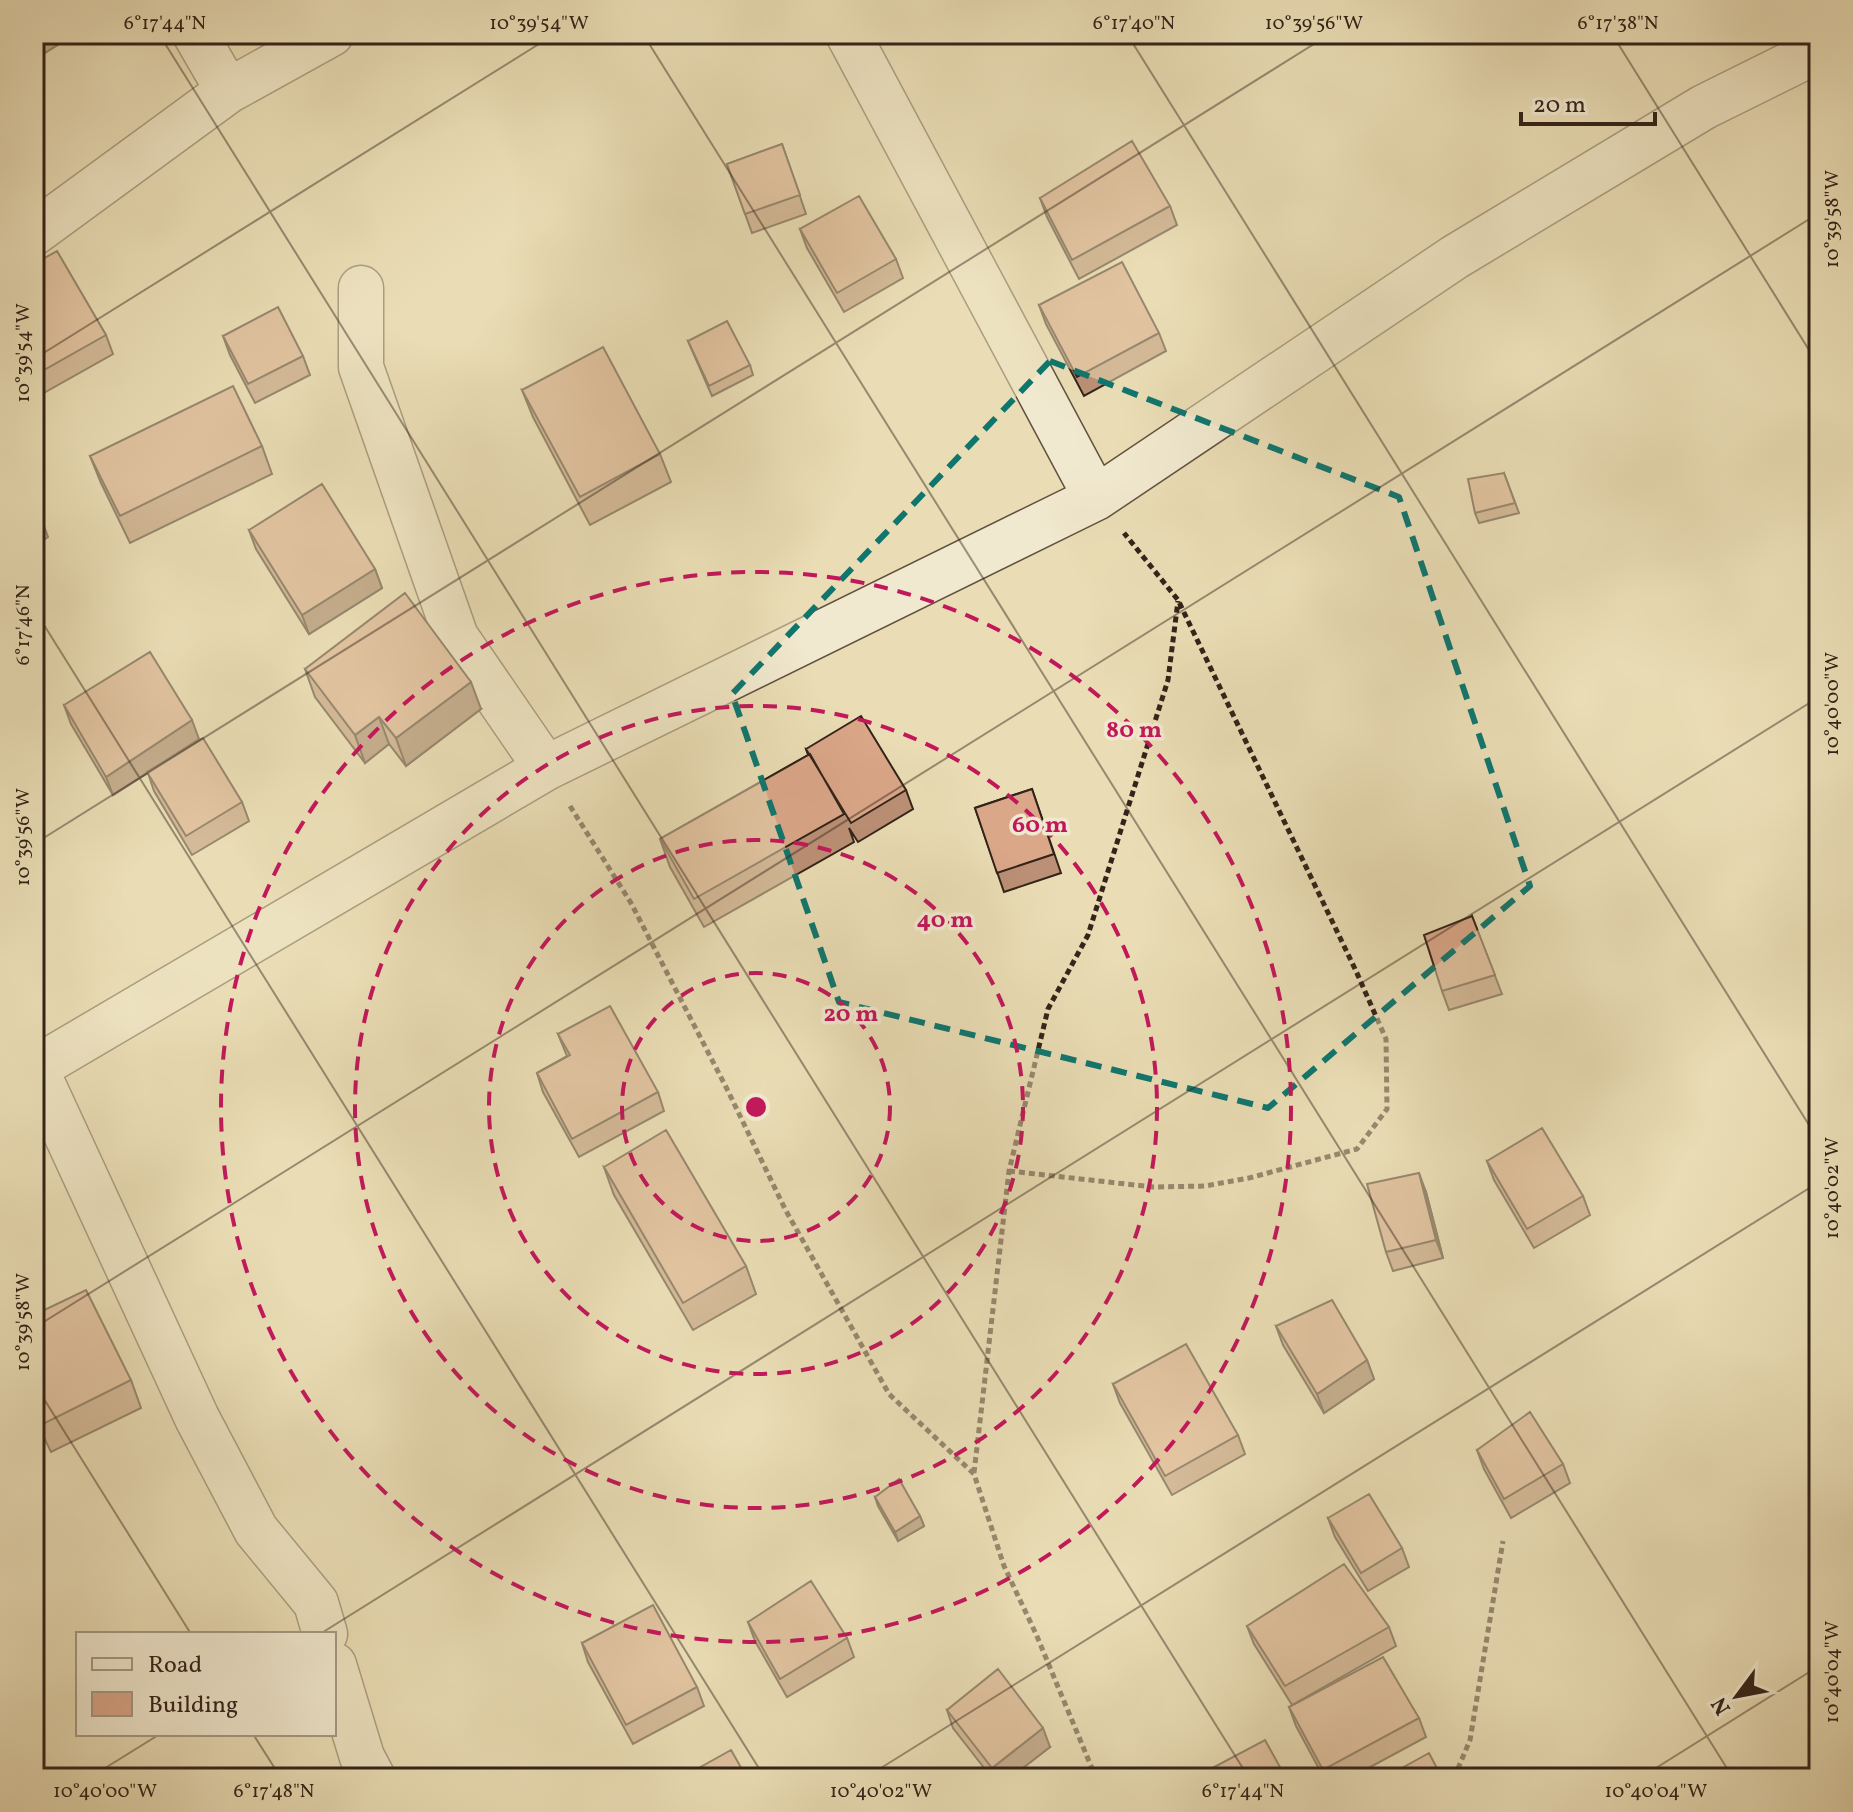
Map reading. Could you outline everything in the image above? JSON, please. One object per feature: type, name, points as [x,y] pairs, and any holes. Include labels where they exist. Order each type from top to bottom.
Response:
[{"type":"street","points":[[195,34],[228,91]]},
{"type":"street","points":[[34,233],[228,91],[331,34]]},
{"type":"street","points":[[848,34],[1096,498]]},
{"type":"street","points":[[324,1632],[316,1603],[256,1530],[197,1418],[34,1067],[546,768],[1096,498],[1455,257],[1704,107],[1819,50]]},
{"type":"street","points":[[361,288],[361,367],[456,637],[546,768]]},
{"type":"street","points":[[336,1672],[362,1757],[373,1778]]},
{"type":"path","points":[[1009,1171],[1153,1187],[1205,1186],[1249,1178],[1357,1149],[1387,1109],[1386,1039],[1305,859],[1178,600],[1096,498]]},
{"type":"path","points":[[1096,1778],[1004,1566],[974,1474],[1009,1171],[1048,1009],[1088,935],[1168,680],[1178,600]]},
{"type":"path","points":[[546,768],[631,903],[785,1209],[889,1394],[974,1474]]},
{"type":"path","points":[[1454,1778],[1470,1740],[1503,1541]]},
{"type":"highlighted area","points":[[1050,361],[1399,497],[1530,886],[1268,1108],[839,1002],[732,694]]},
{"type":"building","points":[[34,34],[57,34],[40,45]]},
{"type":"building","points":[[1132,141],[1170,206],[1072,260],[1040,198]]},
{"type":"building","points":[[782,144],[800,195],[745,214],[727,164]]},
{"type":"building","points":[[859,196],[896,259],[837,293],[800,229]]},
{"type":"building","points":[[57,251],[106,335],[35,375],[34,264]]},
{"type":"building","points":[[1122,262],[1159,333],[1077,377],[1039,305]]},
{"type":"building","points":[[278,307],[303,356],[248,384],[223,336]]},
{"type":"building","points":[[727,321],[750,365],[709,386],[688,341]]},
{"type":"building","points":[[603,347],[660,454],[580,497],[522,390]]},
{"type":"building","points":[[233,386],[262,446],[120,516],[90,456]]},
{"type":"building","points":[[1504,473],[1515,503],[1475,513],[1468,479]]},
{"type":"building","points":[[322,484],[375,569],[302,615],[249,530]]},
{"type":"building","points":[[34,507],[41,518],[34,523]]},
{"type":"building","points":[[405,593],[471,682],[396,738],[379,717],[355,735],[305,669]]},
{"type":"building","points":[[150,652],[192,720],[106,777],[64,705]]},
{"type":"building","points":[[861,716],[906,790],[851,823],[806,749]]},
{"type":"building","points":[[203,738],[242,802],[186,836],[147,772]]},
{"type":"building","points":[[810,754],[844,814],[694,899],[660,839]]},
{"type":"building","points":[[1032,789],[1054,854],[997,873],[975,808]]},
{"type":"building","points":[[1472,916],[1495,975],[1442,991],[1424,935]]},
{"type":"building","points":[[610,1006],[658,1092],[572,1139],[537,1073],[570,1055],[558,1034]]},
{"type":"building","points":[[1542,1128],[1583,1196],[1527,1229],[1487,1161]]},
{"type":"building","points":[[666,1130],[746,1266],[683,1303],[604,1167]]},
{"type":"building","points":[[1419,1173],[1436,1240],[1386,1252],[1367,1184]]},
{"type":"building","points":[[86,1290],[131,1380],[41,1425],[34,1410],[34,1315]]},
{"type":"building","points":[[1332,1300],[1367,1360],[1317,1394],[1276,1326]]},
{"type":"building","points":[[1186,1344],[1238,1435],[1165,1476],[1113,1384]]},
{"type":"building","points":[[1530,1412],[1563,1464],[1504,1499],[1477,1450]]},
{"type":"building","points":[[899,1479],[920,1516],[895,1532],[875,1497]]},
{"type":"building","points":[[1369,1494],[1402,1548],[1361,1573],[1328,1518]]},
{"type":"building","points":[[1344,1564],[1389,1627],[1285,1686],[1247,1626]]},
{"type":"building","points":[[811,1581],[847,1638],[780,1679],[748,1622]]},
{"type":"building","points":[[653,1605],[697,1687],[626,1725],[582,1643]]},
{"type":"building","points":[[1383,1657],[1419,1718],[1323,1770],[1289,1707]]},
{"type":"building","points":[[998,1669],[1043,1728],[992,1768],[947,1710]]},
{"type":"building","points":[[1265,1740],[1286,1778],[1206,1778],[1203,1773]]},
{"type":"building","points":[[731,1750],[747,1778],[681,1778]]},
{"type":"building","points":[[1429,1753],[1442,1778],[1384,1778]]}]
